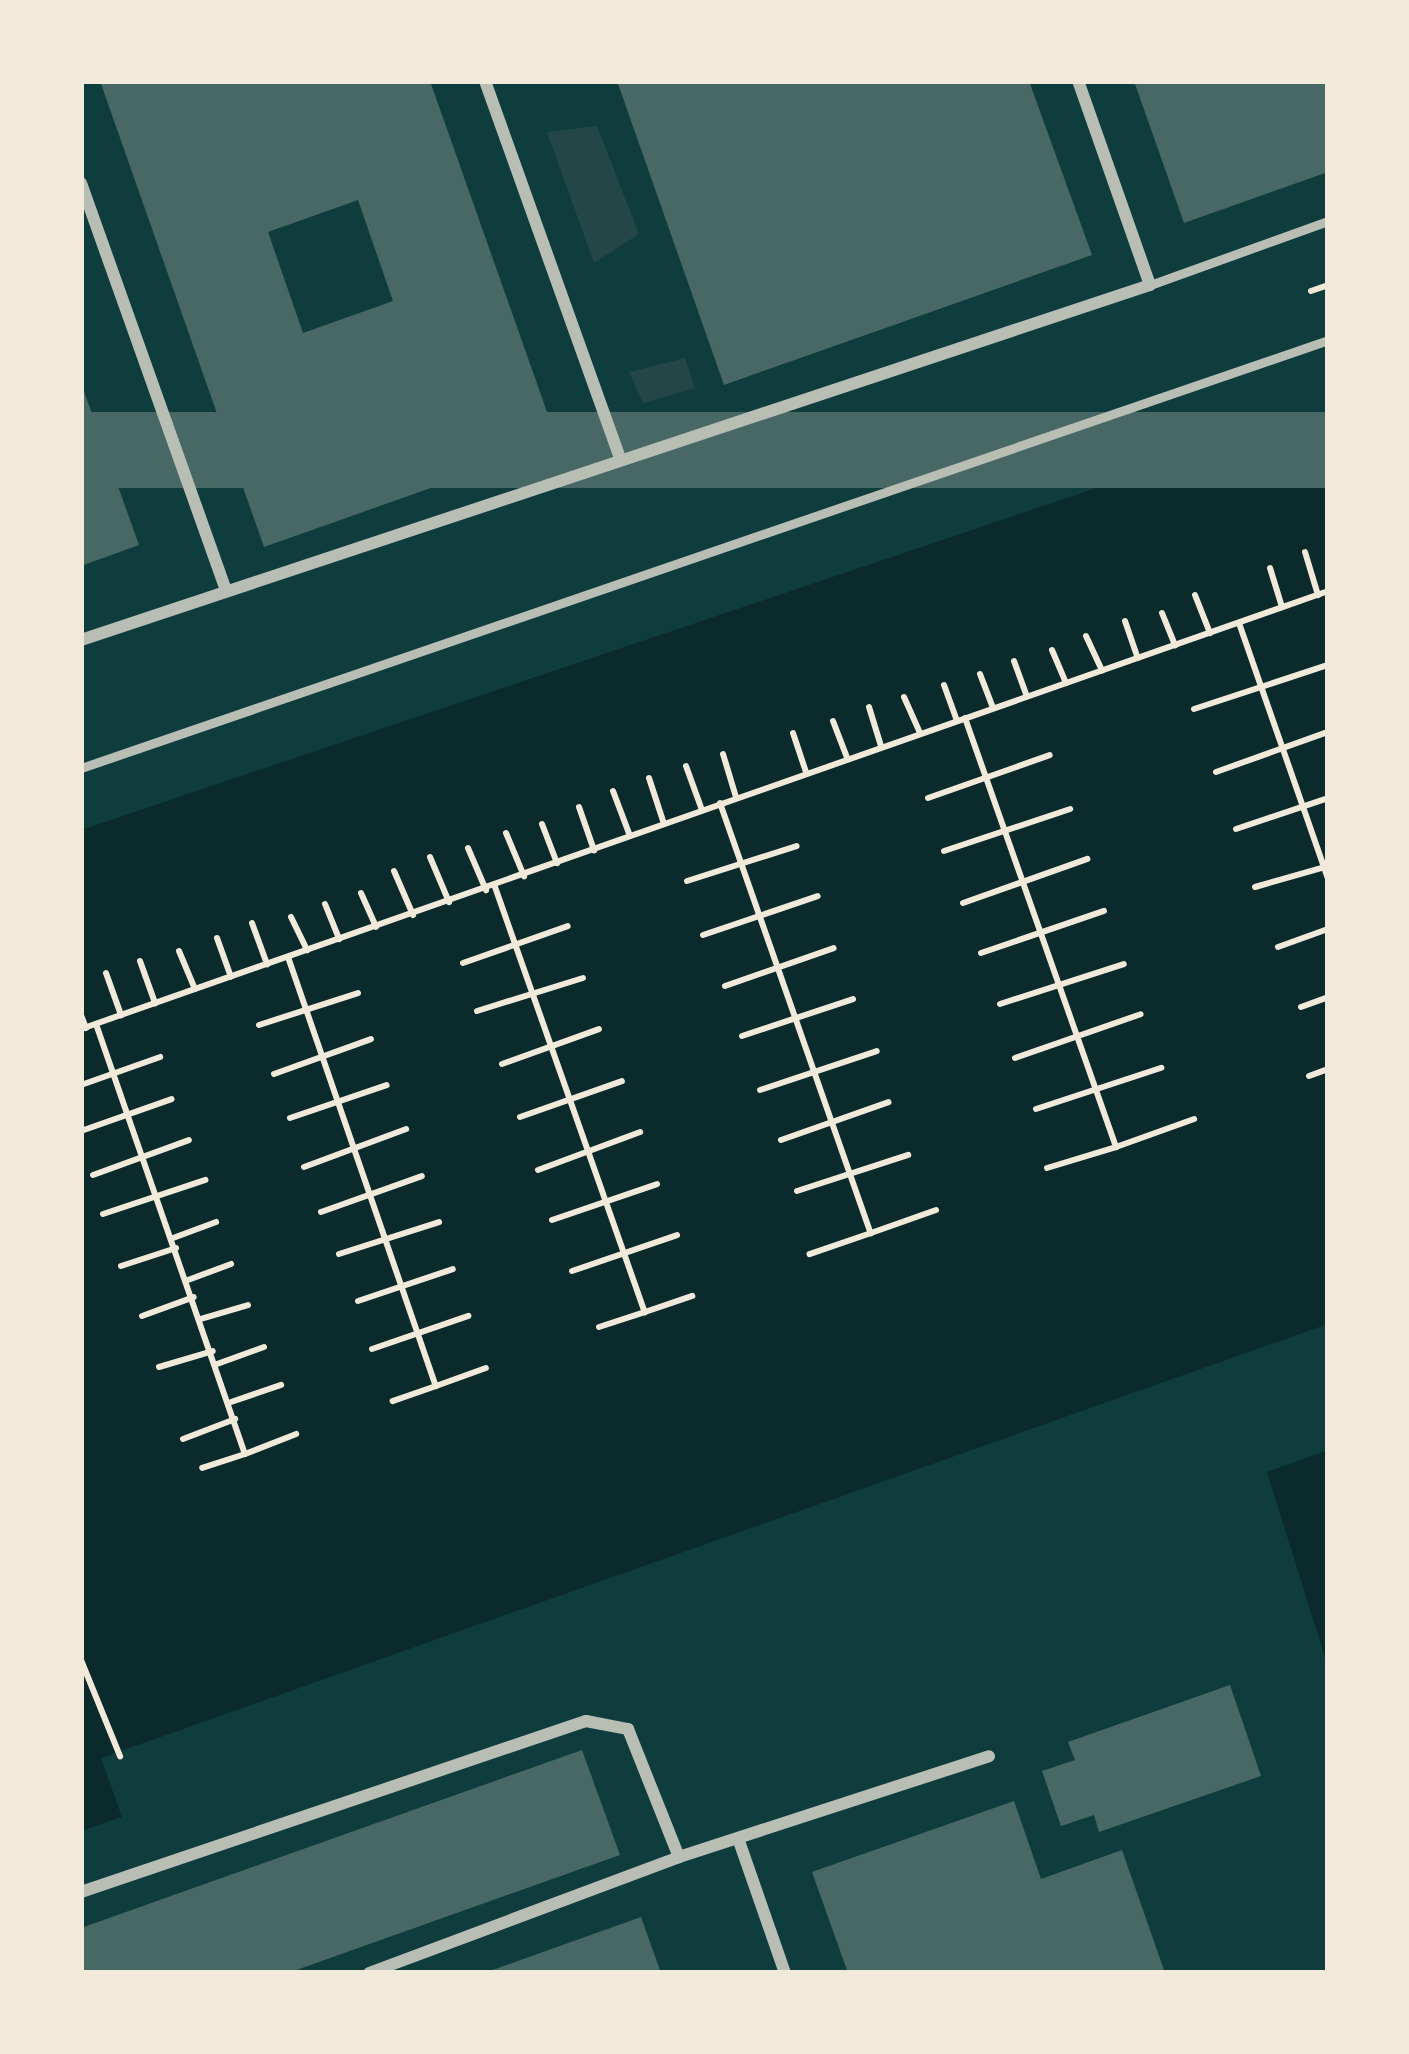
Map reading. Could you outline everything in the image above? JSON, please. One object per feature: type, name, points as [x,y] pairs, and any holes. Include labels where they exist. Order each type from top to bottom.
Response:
[{"type":"street","points":[[485,81],[620,459]]},
{"type":"street","points":[[81,640],[225,587],[1150,284],[1078,81]]},
{"type":"street","points":[[81,183],[225,587]]},
{"type":"street","points":[[81,1892],[586,1721],[628,1730],[680,1857]]},
{"type":"street","points":[[369,1973],[680,1857],[989,1756]]},
{"type":"street","points":[[739,1841],[785,1973]]},
{"type":"lane","points":[[1150,284],[1328,221]]},
{"type":"lane","points":[[81,769],[1328,340]]},
{"type":"path","points":[[1311,291],[1328,285]]},
{"type":"path","points":[[1305,552],[1318,595]]},
{"type":"path","points":[[1270,568],[1282,607]]},
{"type":"path","points":[[81,1016],[83,1029],[1328,591]]},
{"type":"path","points":[[1195,595],[1210,633]]},
{"type":"path","points":[[1162,613],[1174,645]]},
{"type":"path","points":[[1125,621],[1138,658]]},
{"type":"path","points":[[1239,623],[1328,879]]},
{"type":"path","points":[[1086,636],[1102,670]]},
{"type":"path","points":[[1052,650],[1066,683]]},
{"type":"path","points":[[1014,661],[1027,696]]},
{"type":"path","points":[[1194,709],[1328,665]]},
{"type":"path","points":[[980,674],[993,708]]},
{"type":"path","points":[[944,685],[983,778],[1116,1147]]},
{"type":"path","points":[[904,697],[920,733]]},
{"type":"path","points":[[869,707],[881,746]]},
{"type":"path","points":[[833,721],[847,758]]},
{"type":"path","points":[[1216,772],[1328,732]]},
{"type":"path","points":[[794,733],[806,772]]},
{"type":"path","points":[[723,754],[736,797]]},
{"type":"path","points":[[928,798],[1050,755]]},
{"type":"path","points":[[686,766],[702,810]]},
{"type":"path","points":[[649,778],[664,824]]},
{"type":"path","points":[[613,791],[630,836]]},
{"type":"path","points":[[1236,829],[1328,798]]},
{"type":"path","points":[[720,803],[871,1233]]},
{"type":"path","points":[[579,807],[594,850]]},
{"type":"path","points":[[944,851],[1070,808]]},
{"type":"path","points":[[542,824],[557,863]]},
{"type":"path","points":[[506,833],[524,876]]},
{"type":"path","points":[[687,880],[797,846]]},
{"type":"path","points":[[468,848],[486,890]]},
{"type":"path","points":[[430,857],[449,902]]},
{"type":"path","points":[[963,903],[1087,859]]},
{"type":"path","points":[[1255,886],[1326,866]]},
{"type":"path","points":[[394,871],[413,915]]},
{"type":"path","points":[[496,887],[645,1312]]},
{"type":"path","points":[[361,893],[376,927]]},
{"type":"path","points":[[703,935],[818,896]]},
{"type":"path","points":[[325,904],[339,939]]},
{"type":"path","points":[[982,953],[1104,911]]},
{"type":"path","points":[[291,917],[307,950]]},
{"type":"path","points":[[252,923],[267,964]]},
{"type":"path","points":[[463,963],[568,926]]},
{"type":"path","points":[[1278,947],[1328,929]]},
{"type":"path","points":[[217,938],[231,976]]},
{"type":"path","points":[[725,986],[834,948]]},
{"type":"path","points":[[179,951],[195,989]]},
{"type":"path","points":[[288,957],[436,1386]]},
{"type":"path","points":[[140,961],[155,1003]]},
{"type":"path","points":[[1000,1004],[1124,964]]},
{"type":"path","points":[[106,973],[121,1016]]},
{"type":"path","points":[[477,1011],[583,979]]},
{"type":"path","points":[[259,1025],[358,993]]},
{"type":"path","points":[[1301,1006],[1328,997]]},
{"type":"path","points":[[742,1036],[853,1000]]},
{"type":"path","points":[[1015,1058],[1141,1014]]},
{"type":"path","points":[[97,1024],[218,1364],[245,1454]]},
{"type":"path","points":[[502,1064],[599,1029]]},
{"type":"path","points":[[274,1074],[371,1039]]},
{"type":"path","points":[[760,1090],[877,1052]]},
{"type":"path","points":[[81,1084],[160,1057]]},
{"type":"path","points":[[1036,1109],[1161,1068]]},
{"type":"path","points":[[1309,1076],[1328,1069]]},
{"type":"path","points":[[520,1117],[622,1081]]},
{"type":"path","points":[[290,1118],[387,1085]]},
{"type":"path","points":[[81,1131],[172,1099]]},
{"type":"path","points":[[781,1140],[889,1102]]},
{"type":"path","points":[[1047,1168],[1194,1118]]},
{"type":"path","points":[[304,1167],[406,1129]]},
{"type":"path","points":[[538,1170],[640,1132]]},
{"type":"path","points":[[93,1175],[189,1140]]},
{"type":"path","points":[[797,1191],[908,1155]]},
{"type":"path","points":[[321,1212],[422,1176]]},
{"type":"path","points":[[103,1214],[205,1180]]},
{"type":"path","points":[[553,1220],[656,1184]]},
{"type":"path","points":[[810,1254],[936,1210]]},
{"type":"path","points":[[173,1238],[217,1222]]},
{"type":"path","points":[[339,1255],[440,1222]]},
{"type":"path","points":[[572,1270],[677,1235]]},
{"type":"path","points":[[121,1266],[176,1248]]},
{"type":"path","points":[[188,1280],[231,1264]]},
{"type":"path","points":[[358,1301],[453,1269]]},
{"type":"path","points":[[599,1327],[692,1296]]},
{"type":"path","points":[[142,1316],[194,1297]]},
{"type":"path","points":[[201,1319],[248,1305]]},
{"type":"path","points":[[372,1349],[468,1316]]},
{"type":"path","points":[[218,1364],[265,1347]]},
{"type":"path","points":[[159,1367],[213,1351]]},
{"type":"path","points":[[393,1401],[486,1368]]},
{"type":"path","points":[[231,1402],[281,1385]]},
{"type":"path","points":[[182,1439],[235,1419]]},
{"type":"path","points":[[202,1468],[296,1434]]},
{"type":"path","points":[[81,1660],[120,1756]]},
{"type":"shaded area","points":[[597,126],[639,234],[594,263],[547,132]]},
{"type":"shaded area","points":[[685,358],[695,388],[643,403],[629,372]]},
{"type":"shaded area","points":[[1328,410],[1328,1324],[101,1758],[122,1817],[81,1831],[81,830]]},
{"type":"shaded area","points":[[1328,1450],[1328,1667],[1267,1472]]},
{"type":"building","points":[[100,81],[430,81],[558,443],[264,547]],"holes":[[[358,200],[393,301],[303,333],[268,232]]]},
{"type":"building","points":[[617,81],[1029,81],[1092,255],[724,385]]},
{"type":"building","points":[[1134,81],[1328,81],[1328,172],[1184,223]]},
{"type":"building","points":[[81,383],[139,545],[81,566]]},
{"type":"building","points":[[81,412],[1328,412],[1328,488],[81,488]]},
{"type":"building","points":[[1230,1685],[1261,1776],[1099,1832],[1094,1815],[1061,1826],[1042,1771],[1075,1760],[1068,1742]]},
{"type":"building","points":[[582,1750],[620,1855],[288,1973],[81,1973],[81,1928]]},
{"type":"building","points":[[1014,1801],[1041,1879],[1122,1850],[1165,1973],[848,1973],[812,1872]]},
{"type":"building","points":[[641,1917],[661,1973],[487,1973],[487,1972]]}]
